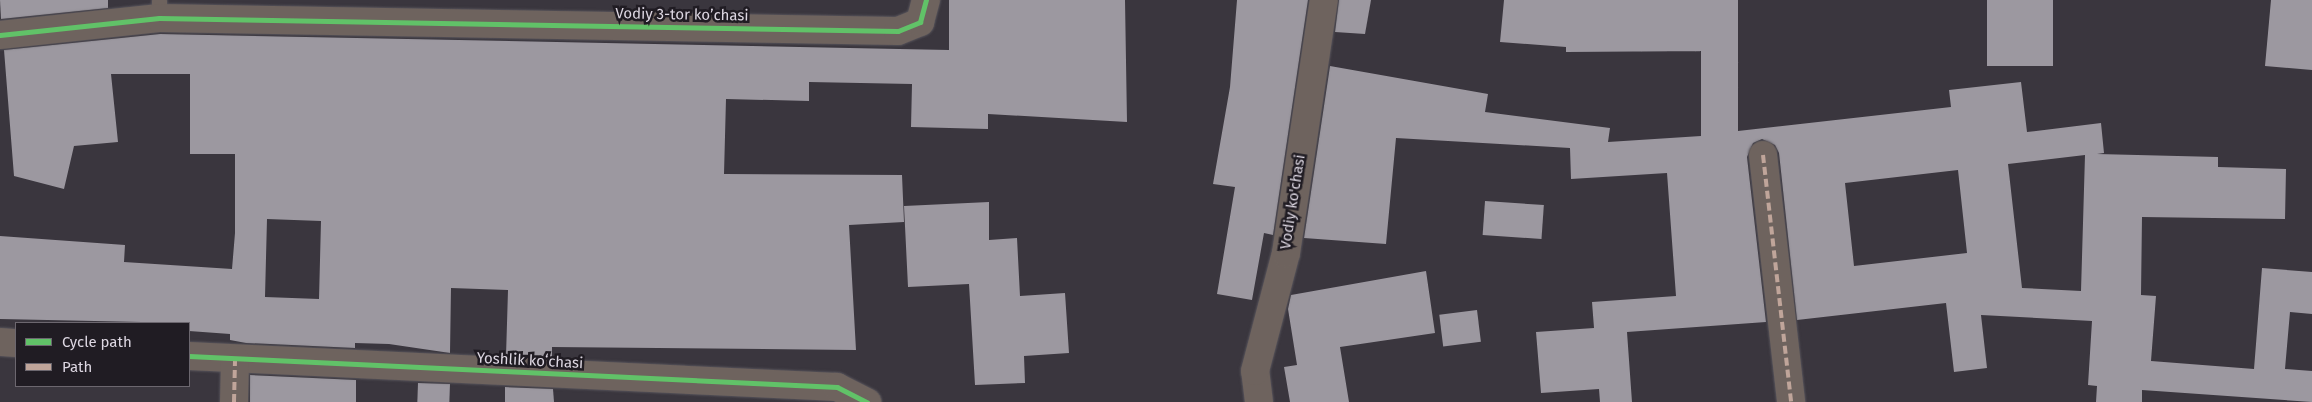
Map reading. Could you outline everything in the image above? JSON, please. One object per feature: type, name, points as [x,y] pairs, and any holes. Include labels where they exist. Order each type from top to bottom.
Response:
[{"type":"street","name":"Vodiy 3-tor koʼchasi","points":[[0,35],[159,9],[898,31],[920,22],[926,0]]},
{"type":"street","name":"Vodiy ko'chasi","points":[[1259,402],[1255,372],[1286,253],[1324,0]]},
{"type":"street","points":[[1763,155],[1791,402]]},
{"type":"street","name":"Yoshlik koʻchasi","points":[[190,356],[235,360],[837,387],[867,402]]},
{"type":"street","points":[[234,402],[235,360]]},
{"type":"building","points":[[0,0],[108,0],[108,8],[1,19]]},
{"type":"building","points":[[949,0],[1125,0],[1127,122],[988,114],[988,129],[911,127],[912,84],[809,82],[809,101],[726,99],[724,174],[902,175],[904,222],[849,225],[856,350],[552,347],[552,358],[506,356],[508,290],[451,288],[450,353],[389,344],[355,343],[355,348],[246,343],[230,340],[230,334],[190,331],[190,322],[0,319],[0,236],[125,245],[124,262],[232,269],[235,233],[235,154],[190,154],[190,74],[111,74],[118,142],[74,146],[64,189],[14,176],[4,50],[160,34],[949,50]],"holes":[[[267,219],[321,221],[319,299],[265,297]]]},
{"type":"building","points":[[1237,0],[1308,0],[1273,235],[1264,233],[1252,300],[1217,294],[1235,187],[1213,184],[1230,87]]},
{"type":"building","points":[[1339,0],[1371,0],[1365,34],[1335,32]]},
{"type":"building","points":[[1504,0],[1738,0],[1738,131],[1951,107],[1949,90],[2021,82],[2027,132],[2101,123],[2104,153],[2097,154],[2218,157],[2218,167],[2286,169],[2285,219],[2142,217],[2141,295],[2156,296],[2151,361],[2254,369],[2262,268],[2312,272],[2312,314],[2290,312],[2285,369],[2312,371],[2312,402],[2142,390],[2142,402],[2096,402],[2097,386],[2088,385],[2092,321],[1981,315],[1987,368],[1954,372],[1946,303],[1797,320],[1779,153],[1775,145],[1762,139],[1753,143],[1747,157],[1766,322],[1627,332],[1632,402],[1600,402],[1599,389],[1541,393],[1536,332],[1594,328],[1592,302],[1676,296],[1667,173],[1571,179],[1570,148],[1396,138],[1386,244],[1304,238],[1330,66],[1488,94],[1485,112],[1610,128],[1608,142],[1701,136],[1701,51],[1566,52],[1566,47],[1500,42]],"holes":[[[2085,155],[2081,291],[2022,288],[2008,164]],[[1958,170],[1967,253],[1854,266],[1845,183]]]},
{"type":"building","points":[[1987,0],[2053,0],[2053,66],[1987,66]]},
{"type":"building","points":[[2271,0],[2312,0],[2312,70],[2265,66]]},
{"type":"building","points":[[1485,201],[1544,205],[1541,239],[1483,235]]},
{"type":"building","points":[[989,202],[989,240],[1017,238],[1020,296],[1065,293],[1069,353],[1024,356],[1025,383],[975,385],[969,284],[908,287],[904,206]]},
{"type":"building","points":[[1426,271],[1435,333],[1340,347],[1349,402],[1290,402],[1284,367],[1297,365],[1288,309],[1291,295]]},
{"type":"building","points":[[1477,310],[1481,342],[1443,346],[1439,315]]},
{"type":"building","points":[[250,375],[356,380],[356,402],[250,402]]},
{"type":"building","points":[[418,383],[450,384],[449,402],[417,402]]},
{"type":"building","points":[[505,387],[553,389],[554,402],[505,402]]},
{"type":"marked path","points":[[1763,155],[1791,402]]},
{"type":"marked path","points":[[234,402],[235,360]]},
{"type":"cycle path","points":[[0,35],[159,18],[898,31],[920,22],[926,0]]},
{"type":"cycle path","points":[[190,356],[837,387],[867,402]]}]
